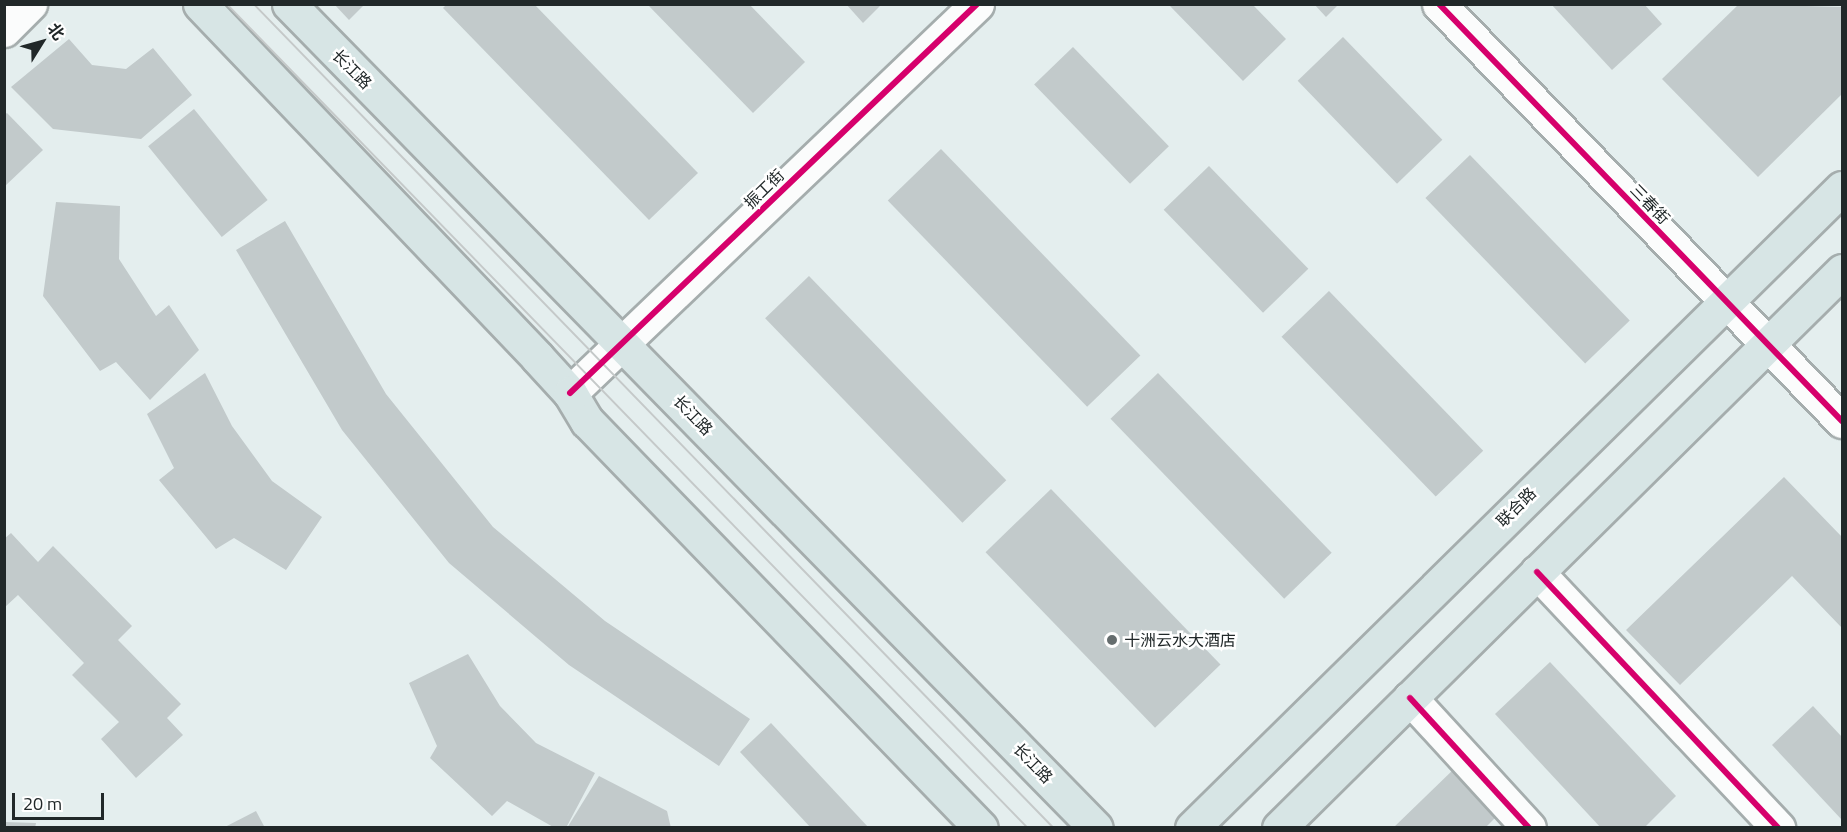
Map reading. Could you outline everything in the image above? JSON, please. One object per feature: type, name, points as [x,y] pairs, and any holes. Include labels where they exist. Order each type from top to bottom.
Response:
[{"type":"main road","points":[[200,4],[570,393],[587,421],[981,828]]},
{"type":"main road","name":"长江路","points":[[289,4],[623,342],[1096,828]]},
{"type":"main road","name":"联合路","points":[[1192,828],[1842,188]]},
{"type":"main road","points":[[1279,828],[1842,271]]},
{"type":"street","points":[[4,30],[30,4]]},
{"type":"street","name":"振工街","points":[[570,393],[976,4]]},
{"type":"street","name":"三春街","points":[[1439,4],[1724,302],[1842,421]]},
{"type":"street","points":[[1537,572],[1778,828]]},
{"type":"street","points":[[1410,698],[1529,828]]},
{"type":"building","points":[[334,4],[365,4],[349,20]]},
{"type":"building","points":[[447,4],[534,4],[698,173],[649,220],[443,8]]},
{"type":"building","points":[[647,4],[749,4],[805,62],[753,113]]},
{"type":"building","points":[[846,4],[882,4],[863,23]]},
{"type":"building","points":[[1314,4],[1339,4],[1326,17]]},
{"type":"building","points":[[1551,4],[1644,4],[1662,24],[1612,70]]},
{"type":"building","points":[[1739,4],[1842,7],[1842,94],[1758,177],[1662,79]]},
{"type":"building","points":[[1169,5],[1253,5],[1286,39],[1243,81]]},
{"type":"building","points":[[1343,37],[1442,140],[1397,184],[1298,81]]},
{"type":"building","points":[[69,39],[92,65],[126,69],[153,48],[192,95],[141,139],[53,129],[11,87]]},
{"type":"building","points":[[1073,47],[1169,146],[1130,184],[1034,85]]},
{"type":"building","points":[[194,109],[268,200],[222,237],[148,146]]},
{"type":"building","points":[[7,113],[43,150],[4,187],[4,115]]},
{"type":"building","points":[[941,149],[1140,355],[1087,407],[888,200]]},
{"type":"building","points":[[1470,155],[1630,320],[1585,364],[1425,198]]},
{"type":"building","points":[[1209,166],[1308,269],[1263,313],[1164,210]]},
{"type":"building","points":[[56,202],[120,206],[119,259],[156,316],[169,305],[199,350],[150,400],[116,362],[100,371],[43,296]]},
{"type":"building","points":[[285,221],[386,394],[493,527],[605,621],[750,719],[719,766],[569,665],[449,563],[342,430],[236,250]]},
{"type":"building","points":[[809,276],[1006,480],[962,523],[765,318]]},
{"type":"building","points":[[1329,291],[1483,451],[1436,497],[1282,337]]},
{"type":"building","points":[[205,373],[232,426],[272,481],[322,517],[286,570],[234,538],[216,549],[159,480],[174,468],[147,414]]},
{"type":"building","points":[[1158,373],[1332,553],[1284,599],[1111,419]]},
{"type":"building","points":[[1784,477],[1842,537],[1842,628],[1792,576],[1680,685],[1626,630]]},
{"type":"building","points":[[1051,489],[1220,665],[1155,728],[986,552]]},
{"type":"building","points":[[11,533],[38,562],[53,546],[132,626],[118,640],[181,704],[167,718],[183,735],[136,778],[101,739],[119,722],[72,675],[84,663],[18,595],[4,608],[4,539]]},
{"type":"building","points":[[468,654],[500,706],[536,743],[595,773],[566,828],[555,828],[507,801],[492,816],[430,758],[437,746],[409,683]]},
{"type":"building","points":[[1550,662],[1676,796],[1644,828],[1601,828],[1495,714]]},
{"type":"building","points":[[1813,706],[1842,737],[1842,820],[1772,745]]},
{"type":"building","points":[[771,723],[869,828],[811,828],[740,752]]},
{"type":"building","points":[[1456,767],[1500,813],[1485,828],[1393,828]]},
{"type":"building","points":[[599,776],[667,811],[671,828],[567,828]]},
{"type":"building","points":[[256,811],[265,828],[223,828]]},
{"type":"building","points":[[4,822],[36,823],[35,828],[4,828]]},
{"type":"tram line","points":[[227,4],[1028,828]]},
{"type":"tram line","points":[[254,4],[1054,828]]},
{"type":"cycle path","points":[[570,393],[977,4]]},
{"type":"cycle path","points":[[1439,4],[1842,421]]},
{"type":"cycle path","points":[[1537,572],[1778,828]]},
{"type":"cycle path","points":[[1410,698],[1529,828]]},
{"type":"place","name":"十洲云水大酒店","points":[[1112,640]]}]
